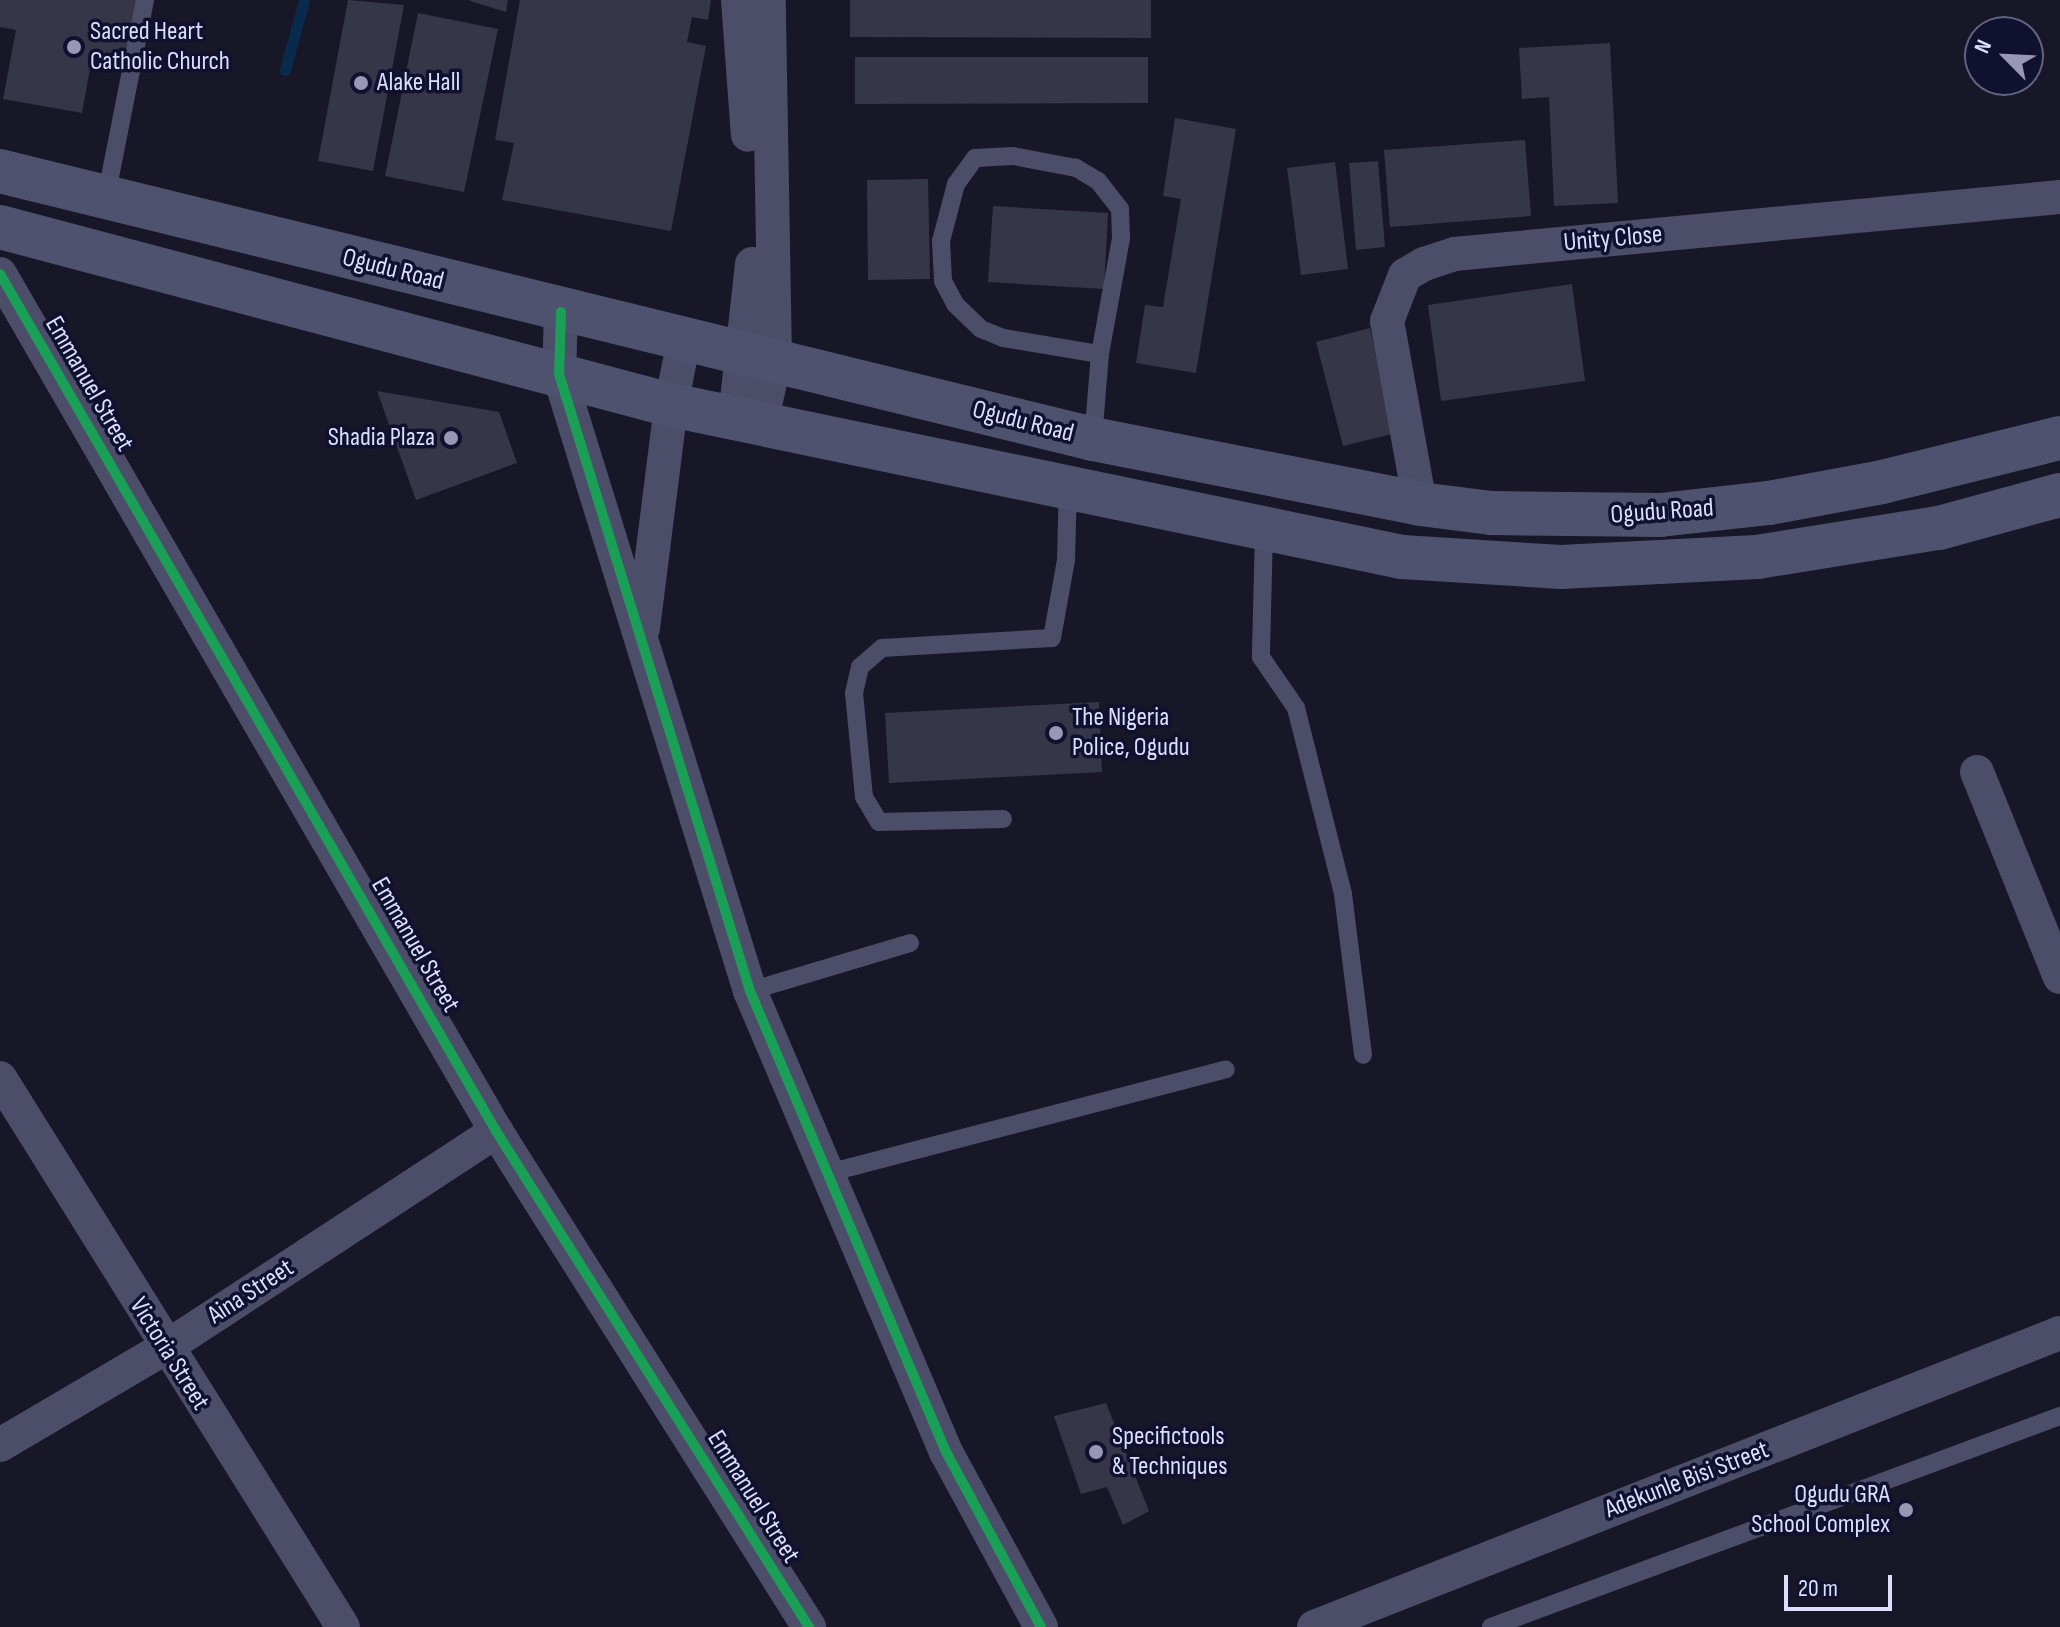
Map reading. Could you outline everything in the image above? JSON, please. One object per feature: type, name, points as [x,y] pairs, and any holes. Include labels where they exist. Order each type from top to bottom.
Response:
[{"type":"main road","name":"Ogudu Road","points":[[0,171],[561,312],[760,357],[1093,439],[1420,504],[1491,513],[1660,515],[1769,503],[1882,482],[2060,438]]},
{"type":"main road","name":"Ogudu Road","points":[[0,227],[671,405],[1402,557],[1478,565],[1640,564],[1757,557],[1939,528],[2060,495]]},
{"type":"street","points":[[738,0],[753,286],[760,357]]},
{"type":"street","points":[[748,420],[760,357],[769,0]]},
{"type":"street","name":"Unity Close","points":[[1420,504],[1387,321],[1405,275],[1424,264],[1454,254],[2060,197]]},
{"type":"street","name":"Emmanuel Street","points":[[0,274],[496,1131],[809,1627]]},
{"type":"street","points":[[561,312],[559,374],[750,991],[946,1452],[1041,1627]]},
{"type":"street","points":[[641,640],[671,405],[684,340]]},
{"type":"street","points":[[1977,772],[2060,977]]},
{"type":"street","name":"Victoria Street","points":[[0,1078],[165,1348],[343,1627]]},
{"type":"street","name":"Aina Street","points":[[0,1445],[165,1348],[496,1131]]},
{"type":"street","name":"Adekunle Bisi Street","points":[[1314,1627],[2060,1333]]},
{"type":"lane","points":[[106,197],[145,0]]},
{"type":"lane","points":[[1093,439],[1100,354],[1121,238],[1120,209],[1098,181],[1076,168],[1013,156],[975,158],[956,184],[941,241],[943,281],[955,304],[981,329],[1003,338],[1100,354]]},
{"type":"lane","points":[[1003,819],[879,822],[864,797],[854,693],[860,667],[882,648],[1052,638],[1066,560],[1068,486]]},
{"type":"lane","points":[[1264,530],[1261,657],[1296,708],[1304,739],[1343,894],[1363,1055]]},
{"type":"lane","points":[[750,991],[910,943]]},
{"type":"lane","points":[[828,1173],[1226,1069]]},
{"type":"lane","points":[[1491,1627],[2060,1416]]},
{"type":"building","name":"Sacred Heart Catholic Church","points":[[0,0],[143,0],[130,70],[91,63],[82,113],[3,99],[16,30],[0,27]]},
{"type":"building","name":"Alake Hall","points":[[348,0],[404,5],[373,171],[318,161]]},
{"type":"building","points":[[470,0],[508,0],[506,12]]},
{"type":"building","points":[[520,0],[711,0],[708,20],[692,17],[687,42],[706,46],[671,231],[502,200],[514,143],[495,140]]},
{"type":"building","points":[[850,0],[1151,0],[1151,38],[850,37]]},
{"type":"building","points":[[418,13],[498,29],[464,192],[385,176]]},
{"type":"building","points":[[1610,43],[1618,203],[1554,206],[1549,97],[1522,99],[1519,48]]},
{"type":"building","points":[[855,57],[1148,57],[1148,103],[855,104]]},
{"type":"building","points":[[1175,118],[1236,129],[1196,373],[1136,363],[1145,305],[1163,307],[1181,199],[1163,196]]},
{"type":"building","points":[[1525,140],[1531,216],[1390,227],[1384,150]]},
{"type":"building","points":[[1378,161],[1385,247],[1356,250],[1349,163]]},
{"type":"building","points":[[1335,162],[1348,269],[1301,275],[1287,168]]},
{"type":"building","points":[[928,179],[930,279],[868,280],[867,180]]},
{"type":"building","points":[[993,206],[1108,213],[1104,289],[988,282]]},
{"type":"building","points":[[1572,284],[1585,381],[1441,401],[1428,305]]},
{"type":"building","points":[[1370,328],[1396,433],[1343,446],[1316,342]]},
{"type":"building","name":"Shadia Plaza","points":[[377,391],[499,412],[517,463],[416,500]]},
{"type":"building","points":[[1099,702],[1102,772],[889,783],[885,713]]},
{"type":"building","name":"Specifictools & Techniques","points":[[1106,1403],[1149,1511],[1123,1525],[1107,1487],[1081,1494],[1054,1416]]},
{"type":"waterway","points":[[285,70],[304,0]]},
{"type":"cycle path","points":[[0,274],[496,1131],[809,1627]]},
{"type":"cycle path","points":[[561,312],[559,374],[750,991],[946,1452],[1041,1627]]},
{"type":"place","name":"Sacred Heart Catholic Church","points":[[74,47]]},
{"type":"place","name":"Alake Hall","points":[[361,83]]},
{"type":"place","name":"Shadia Plaza","points":[[451,438]]},
{"type":"place","name":"The Nigeria Police, Ogudu","points":[[1056,733]]},
{"type":"place","name":"Specifictools & Techniques","points":[[1096,1452]]},
{"type":"place","name":"Ogudu GRA School Complex","points":[[1906,1510]]}]
